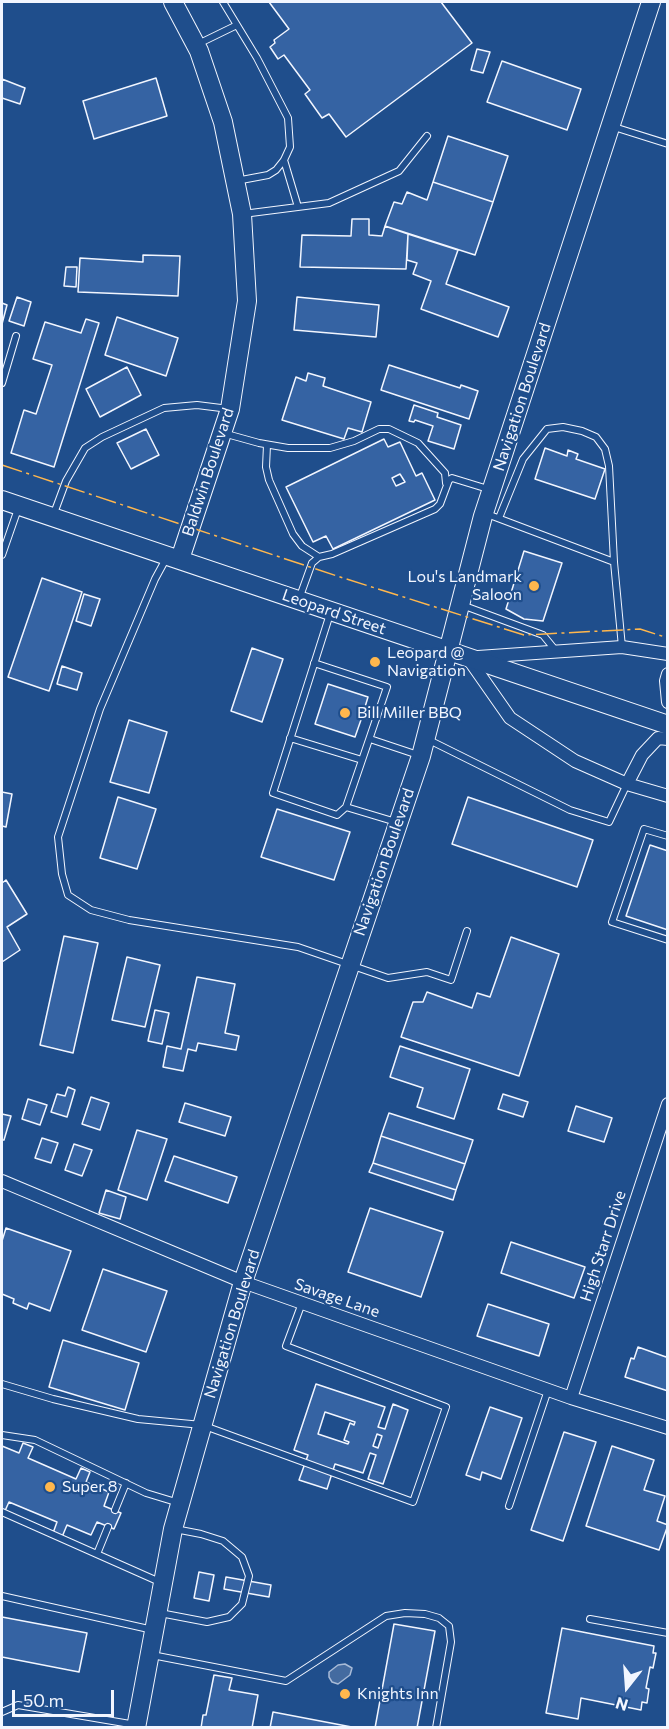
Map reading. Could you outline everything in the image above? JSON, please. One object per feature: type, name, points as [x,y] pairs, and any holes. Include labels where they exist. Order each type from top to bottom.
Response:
[{"type":"main road","name":"Baldwin Boulevard","points":[[173,2],[196,45],[223,122],[242,214],[248,301],[230,409],[174,557]]},
{"type":"main road","name":"Navigation Boulevard","points":[[136,1726],[179,1503],[243,1282],[424,747],[460,604],[492,515],[492,490],[651,2]]},
{"type":"main road","name":"Leopard Street","points":[[10,503],[667,724]]},
{"type":"street","points":[[468,658],[622,647],[668,654]]},
{"type":"street","points":[[468,658],[510,718],[575,761],[627,784],[668,796]]},
{"type":"street","points":[[668,674],[666,681],[668,702]]},
{"type":"street","points":[[627,784],[642,755],[658,738],[668,739]]},
{"type":"street","name":"High Starr Drive","points":[[571,1398],[668,1104]]},
{"type":"street","name":"Savage Lane","points":[[2,1181],[243,1282],[571,1398],[668,1428]]},
{"type":"lane","points":[[223,2],[288,118],[290,147],[284,160],[276,170],[268,175],[235,181]]},
{"type":"lane","points":[[196,45],[237,25]]},
{"type":"lane","points":[[610,126],[668,144]]},
{"type":"lane","points":[[242,214],[329,203],[399,171],[427,136]]},
{"type":"lane","points":[[284,160],[298,207]]},
{"type":"lane","points":[[2,383],[16,336]]},
{"type":"lane","points":[[52,517],[66,481],[85,448],[102,437],[164,408],[196,405],[230,409]]},
{"type":"lane","points":[[614,562],[492,515],[523,459],[547,429],[563,427],[582,431],[596,437],[604,449],[609,466],[614,562],[622,647]]},
{"type":"lane","points":[[222,433],[288,448],[330,448],[354,441],[379,429],[389,429],[418,442],[445,473],[446,483],[440,504],[435,509],[332,554],[319,557],[312,563],[299,600]]},
{"type":"lane","points":[[267,445],[266,467],[269,480],[293,534],[302,546],[319,557]]},
{"type":"lane","points":[[446,483],[452,478],[492,490]]},
{"type":"lane","points":[[2,555],[10,503]]},
{"type":"lane","points":[[174,557],[155,579],[100,709],[58,837],[62,874],[68,896],[91,910],[129,920],[298,946],[388,978],[428,972],[451,980],[467,931]]},
{"type":"lane","points":[[460,604],[543,635],[556,651]]},
{"type":"lane","points":[[314,663],[387,687],[346,807],[336,815],[273,793],[290,738],[314,663],[331,611]]},
{"type":"lane","points":[[290,738],[362,760]]},
{"type":"lane","points":[[370,739],[424,747],[570,810],[609,822],[627,784]]},
{"type":"lane","points":[[346,807],[398,823]]},
{"type":"lane","points":[[668,836],[644,829],[612,922],[668,940]]},
{"type":"lane","points":[[2,1384],[53,1399],[138,1419],[202,1425],[413,1502],[446,1407],[286,1347],[302,1303]]},
{"type":"lane","points":[[509,1506],[548,1390]]},
{"type":"lane","points":[[2,1435],[35,1440],[146,1493],[179,1503]]},
{"type":"lane","points":[[115,1510],[126,1483]]},
{"type":"lane","points":[[2,1512],[163,1583]]},
{"type":"lane","points":[[97,1554],[108,1527]]},
{"type":"lane","points":[[2,1596],[155,1621],[207,1622],[229,1617],[242,1604],[249,1576],[242,1557],[223,1541],[173,1529]]},
{"type":"lane","points":[[149,1654],[286,1681],[386,1616],[405,1613],[425,1614],[439,1618],[449,1626],[451,1642],[436,1728]]},
{"type":"lane","points":[[590,1619],[668,1633]]},
{"type":"lane","points":[[2,1712],[18,1705],[136,1726]]},
{"type":"water","points":[[345,1664],[352,1668],[350,1675],[338,1684],[332,1682],[329,1672],[338,1665]]},
{"type":"building","points":[[269,2],[441,2],[472,43],[346,137],[329,114],[322,118],[305,94],[310,90],[284,55],[278,59],[270,47],[275,43],[274,40],[289,29]]},
{"type":"building","points":[[477,49],[490,52],[483,73],[471,70]]},
{"type":"building","points":[[502,61],[581,89],[567,130],[487,102]]},
{"type":"building","points":[[156,78],[167,116],[94,139],[83,101]]},
{"type":"building","points":[[2,79],[25,88],[20,104],[2,98]]},
{"type":"building","points":[[448,136],[508,156],[493,202],[433,182]]},
{"type":"building","points":[[433,182],[493,202],[475,255],[385,226],[394,202],[402,204],[407,192],[427,200]]},
{"type":"building","points":[[352,219],[369,219],[369,235],[382,236],[385,226],[408,234],[406,269],[300,267],[302,235],[351,236]]},
{"type":"building","points":[[408,234],[458,250],[446,284],[509,307],[498,337],[421,309],[431,281],[413,274],[417,263],[407,260]]},
{"type":"building","points":[[143,255],[180,256],[178,296],[78,292],[80,258],[143,262]]},
{"type":"building","points":[[66,267],[77,267],[76,287],[64,286]]},
{"type":"building","points":[[17,297],[31,302],[24,326],[9,321]]},
{"type":"building","points":[[297,297],[379,305],[376,337],[294,330]]},
{"type":"building","points":[[2,303],[7,305],[2,324]]},
{"type":"building","points":[[117,317],[178,338],[166,376],[105,355]]},
{"type":"building","points":[[86,319],[99,323],[54,467],[11,453],[24,410],[36,414],[52,365],[33,359],[45,322],[81,333]]},
{"type":"building","points":[[389,365],[460,388],[461,385],[478,391],[469,419],[381,390]]},
{"type":"building","points":[[127,367],[141,395],[100,417],[86,389]]},
{"type":"building","points":[[308,373],[325,378],[323,386],[371,402],[362,432],[348,428],[344,439],[282,420],[296,377],[306,381]]},
{"type":"building","points":[[414,405],[438,413],[437,417],[461,425],[454,449],[428,441],[433,426],[415,420],[414,422],[409,421]]},
{"type":"building","points":[[146,429],[159,455],[131,469],[117,443]]},
{"type":"building","points":[[384,439],[388,447],[400,442],[416,476],[422,473],[435,500],[333,549],[326,536],[313,542],[286,487]],"holes":[[[400,474],[405,482],[396,486],[392,478]]]},
{"type":"building","points":[[545,448],[567,456],[568,450],[578,454],[576,459],[605,469],[595,499],[535,479]]},
{"type":"building","name":"Lou's Landmark Saloon","points":[[524,551],[562,563],[543,621],[524,619],[506,609]]},
{"type":"building","points":[[42,578],[82,592],[49,691],[8,677]]},
{"type":"building","points":[[84,594],[100,599],[91,626],[76,621]]},
{"type":"building","points":[[252,648],[283,659],[262,722],[231,711]]},
{"type":"building","points":[[62,666],[82,673],[77,690],[57,684]]},
{"type":"building","name":"Bill Miller BBQ","points":[[328,684],[368,697],[365,707],[372,709],[369,719],[362,717],[355,737],[315,724]]},
{"type":"building","points":[[129,720],[167,732],[149,793],[110,782]]},
{"type":"building","points":[[2,792],[12,794],[6,827],[2,826]]},
{"type":"building","points":[[118,797],[156,809],[137,869],[100,858]]},
{"type":"building","points":[[468,797],[593,840],[577,887],[452,844]]},
{"type":"building","points":[[277,809],[350,832],[334,880],[261,857]]},
{"type":"building","points":[[650,845],[668,851],[668,930],[626,916]]},
{"type":"building","points":[[6,880],[27,914],[7,927],[20,950],[2,962],[2,883]]},
{"type":"building","points":[[64,936],[98,943],[73,1053],[40,1045]]},
{"type":"building","points":[[511,937],[559,954],[519,1076],[401,1037],[413,1002],[423,1002],[427,992],[472,1008],[477,993],[490,997]]},
{"type":"building","points":[[127,957],[160,965],[145,1027],[112,1020]]},
{"type":"building","points":[[197,977],[235,984],[225,1033],[239,1036],[236,1050],[198,1043],[196,1051],[188,1049],[183,1071],[163,1067],[167,1046],[181,1049]]},
{"type":"building","points":[[155,1010],[169,1013],[162,1044],[148,1041]]},
{"type":"building","points":[[400,1046],[470,1069],[454,1119],[417,1107],[423,1088],[390,1077]]},
{"type":"building","points":[[68,1087],[75,1090],[67,1117],[51,1112],[57,1094],[65,1096]]},
{"type":"building","points":[[503,1094],[528,1102],[523,1117],[498,1109]]},
{"type":"building","points":[[91,1097],[109,1103],[100,1130],[82,1124]]},
{"type":"building","points":[[28,1099],[47,1105],[40,1125],[22,1119]]},
{"type":"building","points":[[185,1103],[231,1117],[225,1136],[179,1122]]},
{"type":"building","points":[[576,1106],[612,1118],[604,1142],[568,1131]]},
{"type":"building","points":[[389,1113],[473,1140],[465,1164],[381,1136]]},
{"type":"building","points":[[2,1114],[11,1116],[4,1140],[2,1140]]},
{"type":"building","points":[[137,1130],[167,1139],[147,1200],[118,1190]]},
{"type":"building","points":[[381,1136],[465,1164],[456,1190],[373,1163]]},
{"type":"building","points":[[42,1138],[58,1143],[51,1163],[35,1158]]},
{"type":"building","points":[[74,1144],[92,1150],[82,1176],[65,1170]]},
{"type":"building","points":[[174,1156],[237,1177],[228,1203],[165,1181]]},
{"type":"building","points":[[373,1163],[456,1190],[453,1200],[369,1172]]},
{"type":"building","points":[[106,1190],[126,1197],[120,1219],[99,1213]]},
{"type":"building","points":[[370,1208],[443,1232],[421,1297],[348,1272]]},
{"type":"building","points":[[6,1228],[71,1251],[50,1311],[29,1303],[27,1309],[13,1303],[14,1299],[2,1294],[2,1241]]},
{"type":"building","points":[[511,1242],[585,1267],[574,1298],[501,1273]]},
{"type":"building","points":[[103,1269],[167,1291],[146,1352],[82,1330]]},
{"type":"building","points":[[488,1304],[549,1324],[539,1356],[477,1336]]},
{"type":"building","points":[[63,1340],[139,1363],[125,1410],[49,1387]]},
{"type":"building","points":[[638,1347],[666,1357],[668,1353],[668,1391],[625,1377],[631,1358],[634,1359]]},
{"type":"building","points":[[316,1384],[385,1407],[378,1427],[385,1429],[393,1404],[408,1410],[383,1484],[368,1479],[376,1455],[370,1453],[363,1473],[335,1464],[327,1489],[299,1480],[308,1455],[294,1450]],"holes":[[[325,1412],[355,1422],[354,1425],[350,1423],[344,1440],[349,1442],[348,1444],[318,1434]],[[377,1434],[382,1436],[378,1448],[373,1446]]]},
{"type":"building","points":[[490,1407],[522,1418],[501,1479],[482,1472],[480,1480],[466,1475]]},
{"type":"building","points":[[564,1432],[596,1442],[563,1541],[531,1530]]},
{"type":"building","name":"Super 8","points":[[23,1443],[33,1447],[28,1458],[76,1479],[81,1468],[90,1472],[86,1482],[109,1492],[104,1506],[121,1513],[114,1529],[97,1522],[91,1535],[67,1525],[62,1537],[53,1533],[57,1522],[9,1502],[4,1513],[2,1512],[2,1446],[19,1453]]},
{"type":"building","points":[[612,1446],[654,1460],[644,1490],[665,1496],[657,1521],[668,1525],[659,1550],[586,1526]]},
{"type":"building","points":[[199,1572],[214,1575],[209,1601],[194,1598]]},
{"type":"building","points":[[226,1577],[271,1585],[269,1597],[224,1589]]},
{"type":"building","points":[[2,1617],[87,1633],[79,1672],[2,1657]]},
{"type":"building","points":[[394,1624],[435,1631],[417,1728],[375,1728]]},
{"type":"building","points":[[562,1628],[654,1646],[653,1653],[656,1653],[653,1668],[650,1667],[646,1688],[649,1689],[647,1703],[642,1702],[641,1710],[581,1698],[578,1719],[546,1713]]},
{"type":"building","points":[[214,1675],[232,1678],[229,1690],[258,1695],[252,1728],[201,1728]]},
{"type":"building","points":[[273,1712],[357,1728],[270,1728]]},
{"type":"power","points":[[2,465],[337,576],[524,635],[640,629],[668,638]]},
{"type":"place","name":"Lou's Landmark Saloon","points":[[534,586]]},
{"type":"place","name":"Leopard @ Navigation","points":[[375,662]]},
{"type":"place","name":"Bill Miller BBQ","points":[[345,713]]},
{"type":"place","name":"Super 8","points":[[50,1487]]},
{"type":"place","name":"Knights Inn","points":[[345,1694]]}]
